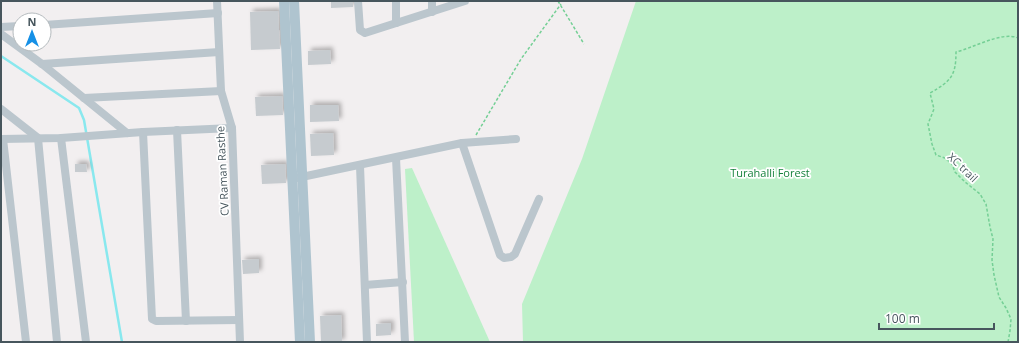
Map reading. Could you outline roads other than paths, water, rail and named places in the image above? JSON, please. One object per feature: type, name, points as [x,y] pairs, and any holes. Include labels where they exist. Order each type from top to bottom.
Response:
[{"type":"main road","points":[[284,1],[310,342]]},
{"type":"main road","points":[[294,1],[300,342]]},
{"type":"street","name":"CV Raman Rasthe","points":[[217,1],[221,91],[232,128],[240,342]]},
{"type":"street","points":[[358,1],[360,30],[362,33],[432,12],[462,1]]},
{"type":"street","points":[[396,1],[396,23]]},
{"type":"street","points":[[432,1],[432,12]]},
{"type":"street","points":[[52,24],[218,13]]},
{"type":"street","points":[[1,28],[12,27]]},
{"type":"street","points":[[1,34],[42,64],[127,133]]},
{"type":"street","points":[[42,64],[219,52]]},
{"type":"street","points":[[84,98],[221,91]]},
{"type":"street","points":[[1,109],[38,138],[57,342]]},
{"type":"street","points":[[26,342],[2,139],[62,138],[177,130],[232,128]]},
{"type":"street","points":[[177,130],[186,322]]},
{"type":"street","points":[[143,132],[151,317],[156,321],[186,322],[239,320]]},
{"type":"street","points":[[62,138],[86,342]]},
{"type":"street","points":[[297,178],[360,166],[462,143],[516,139]]},
{"type":"street","points":[[462,143],[500,255],[504,258],[511,258],[515,254],[539,199]]},
{"type":"street","points":[[396,158],[405,342]]},
{"type":"street","points":[[360,166],[367,342]]},
{"type":"street","points":[[365,284],[402,282]]},
{"type":"waterway","points":[[1,56],[79,108],[84,120],[122,342]]},
{"type":"park label","name":"Turahalli Forest","points":[[770,172]]}]
